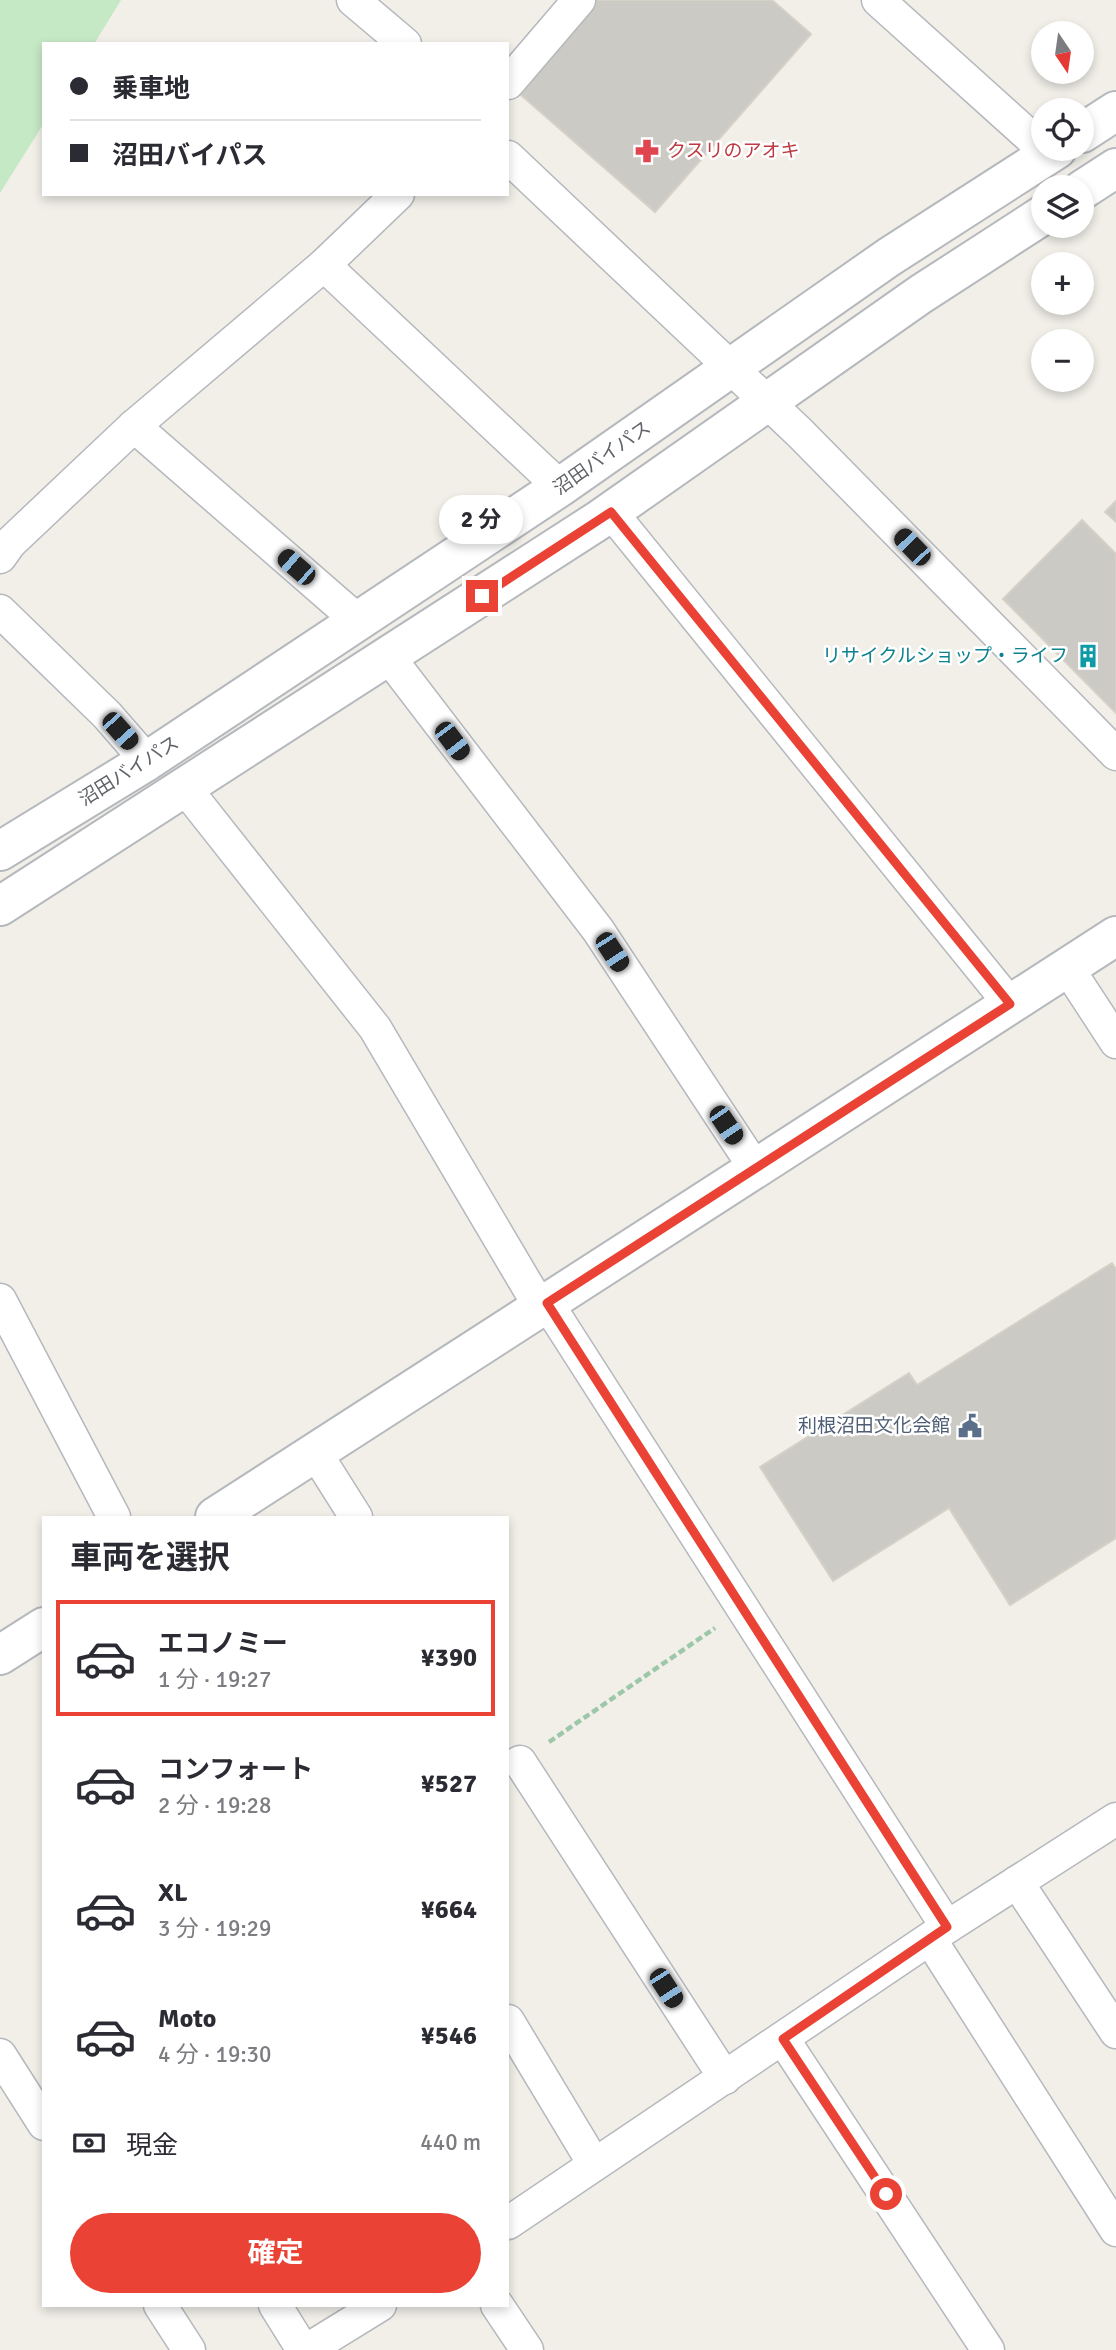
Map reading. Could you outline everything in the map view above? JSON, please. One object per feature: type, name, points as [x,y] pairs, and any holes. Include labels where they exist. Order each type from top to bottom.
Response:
[{"type":"street","points":[[353,0],[403,42]]},
{"type":"street","points":[[509,82],[579,0]]},
{"type":"street","points":[[878,0],[1031,132]]},
{"type":"street","points":[[1094,125],[1116,111]]},
{"type":"street","points":[[509,158],[768,402],[1116,754]]},
{"type":"street","name":"沼田バイパス","points":[[0,851],[147,761],[560,487],[889,257],[1038,161]]},
{"type":"street","points":[[1094,182],[1116,168]]},
{"type":"street","points":[[0,557],[10,543],[134,426],[324,265],[396,196]]},
{"type":"street","points":[[0,906],[611,512],[921,294],[1031,223]]},
{"type":"street","points":[[324,265],[560,487]]},
{"type":"street","points":[[134,426],[357,620]]},
{"type":"street","points":[[611,512],[1010,1004]]},
{"type":"street","points":[[0,611],[107,715],[147,761]]},
{"type":"street","points":[[388,656],[598,930],[755,1168]]},
{"type":"street","points":[[185,788],[374,1028],[544,1305],[744,1608],[1116,2228]]},
{"type":"street","points":[[217,1516],[1116,936]]},
{"type":"street","points":[[1067,967],[1116,1042]]},
{"type":"street","points":[[0,1300],[113,1516]]},
{"type":"street","points":[[315,1452],[355,1516]]},
{"type":"street","points":[[0,1655],[42,1628]]},
{"type":"street","points":[[512,1761],[725,2078]]},
{"type":"street","points":[[509,2222],[938,1933],[1116,1819]]},
{"type":"street","points":[[1017,1882],[1116,2032]]},
{"type":"street","points":[[509,2023],[594,2164]]},
{"type":"street","points":[[783,2039],[988,2350]]},
{"type":"street","points":[[0,2054],[42,2121]]},
{"type":"street","points":[[161,2307],[189,2350]]},
{"type":"street","points":[[276,2307],[305,2350],[377,2307]]},
{"type":"street","points":[[498,2307],[527,2350]]},
{"type":"path","points":[[512,1761],[744,1608]]},
{"type":"green space","points":[[0,0],[121,0],[95,42],[42,42],[42,126],[0,193]]},
{"type":"building","name":"クスリのアオキ","points":[[592,0],[772,0],[811,34],[655,212],[514,89]]},
{"type":"building","points":[[1116,501],[1116,522],[1105,512]]},
{"type":"building","name":"リサイクルショップ・ライフ","points":[[1082,520],[1116,554],[1116,713],[1003,599]]},
{"type":"building","name":"利根沼田文化会館","points":[[1112,1263],[1116,1269],[1116,1538],[1010,1605],[949,1508],[833,1581],[760,1467],[909,1373],[917,1385]]},
{"type":"place","name":"クスリのアオキ","points":[[647,151]]},
{"type":"place","name":"リサイクルショップ・ライフ","points":[[1088,656]]},
{"type":"place","name":"利根沼田文化会館","points":[[970,1426]]},
{"type":"route","points":[[482,596],[611,512],[1010,1004],[547,1303],[947,1927],[783,2039],[886,2194]]}]
